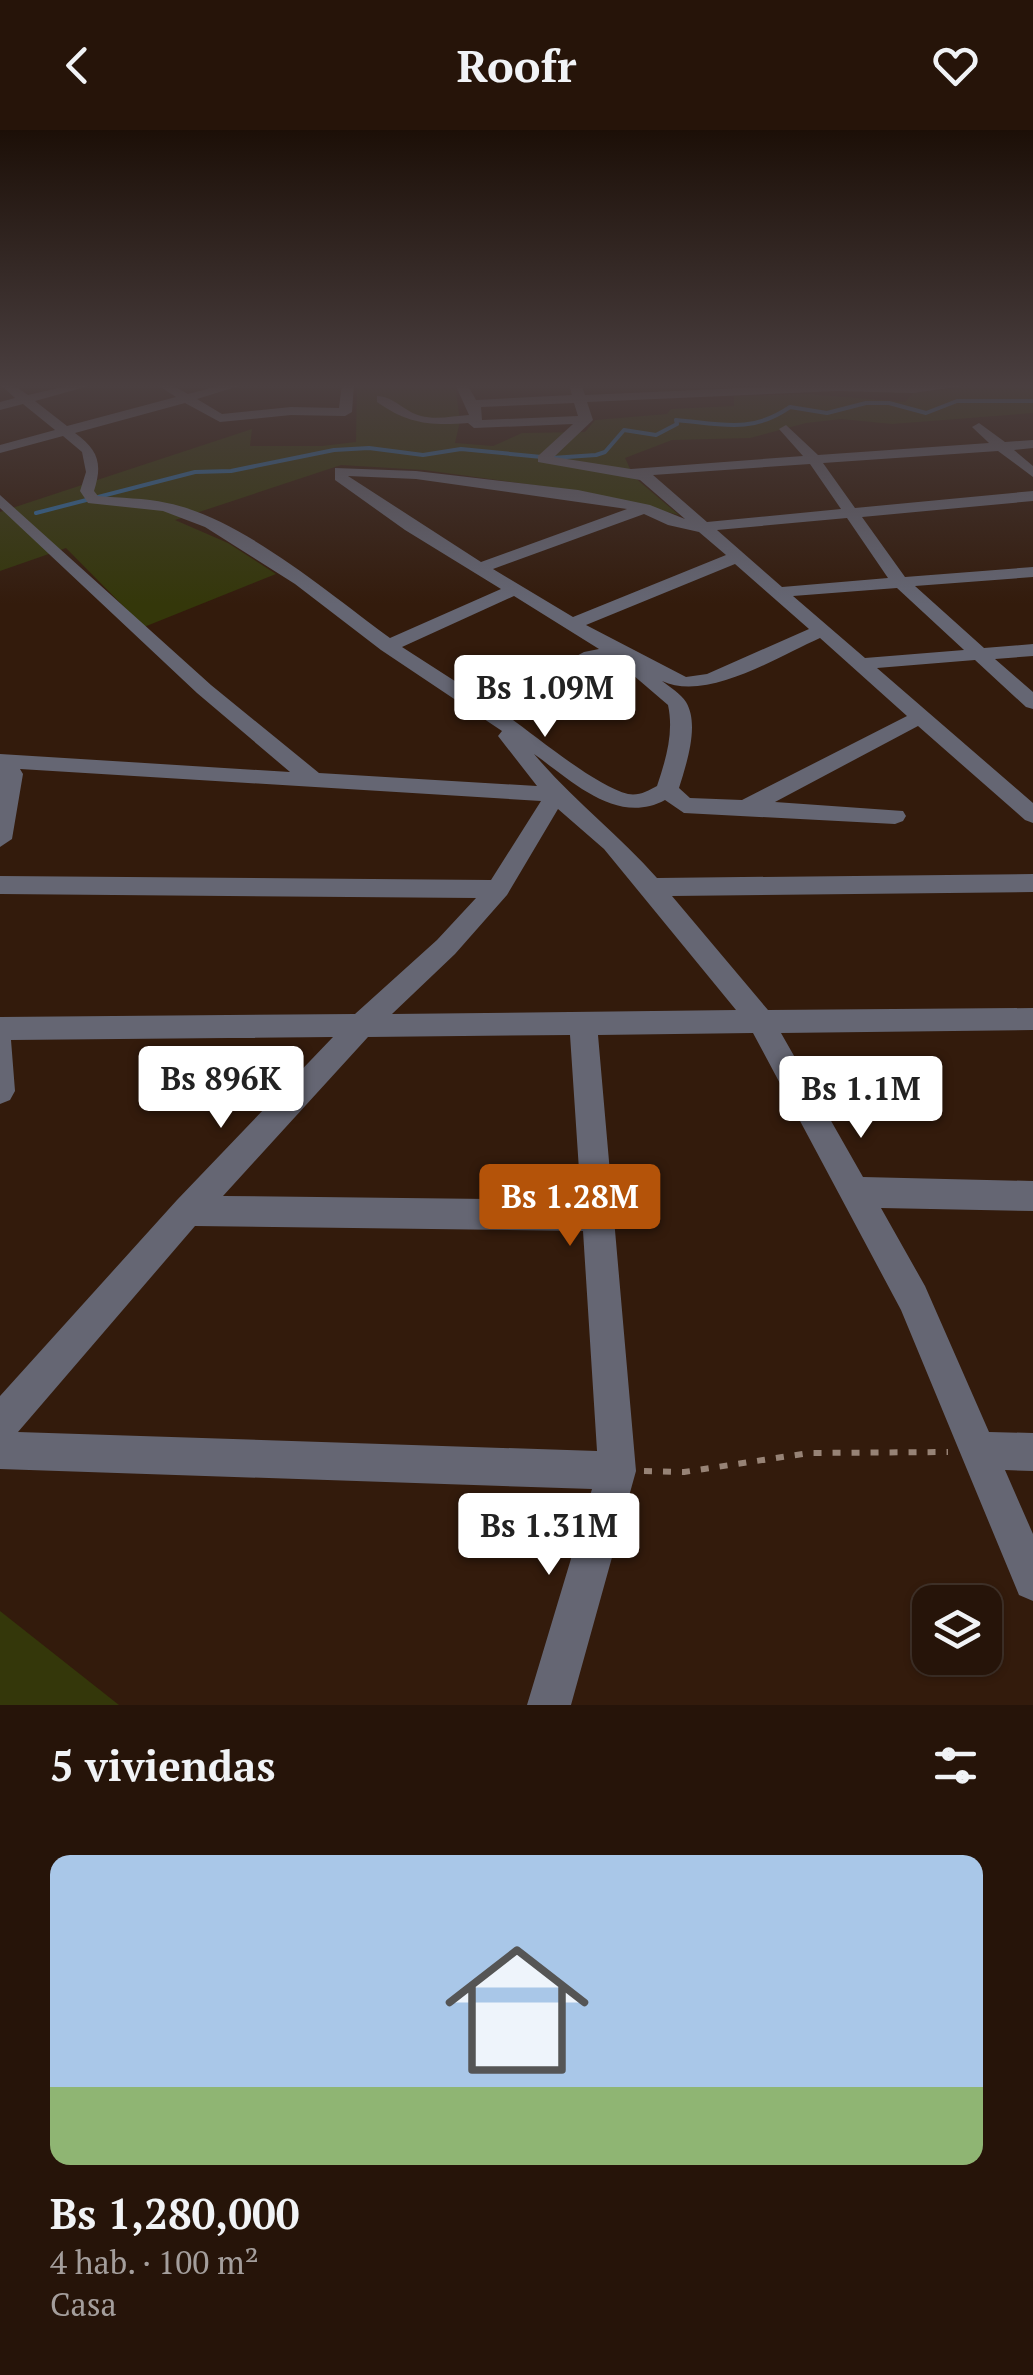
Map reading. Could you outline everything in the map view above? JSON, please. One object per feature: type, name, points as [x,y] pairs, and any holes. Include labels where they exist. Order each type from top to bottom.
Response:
[{"type":"street","points":[[92,458],[87,490],[93,500],[166,506],[212,524],[300,580],[388,646],[598,789],[624,801],[644,802],[667,790],[677,752],[680,714],[676,702],[616,651]]},
{"type":"street","points":[[545,458],[556,464],[636,472],[806,458]]},
{"type":"street","points":[[812,458],[898,580],[1033,703]]},
{"type":"street","points":[[822,631],[711,679],[683,683],[616,651],[480,568],[385,509],[340,476],[340,470],[416,475],[599,499],[644,508],[674,522],[700,527],[1033,496]]},
{"type":"street","points":[[636,472],[646,476],[700,527],[739,556],[1033,815]]},
{"type":"street","points":[[446,545],[402,495],[416,486],[599,499]]},
{"type":"street","points":[[0,500],[204,688],[312,778]]},
{"type":"street","points":[[941,503],[1033,512]]},
{"type":"street","points":[[480,568],[644,508]]},
{"type":"street","points":[[572,624],[739,556]]},
{"type":"street","points":[[780,592],[1033,572]]},
{"type":"street","points":[[388,646],[516,588]]},
{"type":"street","points":[[860,664],[1033,650]]},
{"type":"street","points":[[490,715],[591,656],[616,651]]},
{"type":"street","points":[[490,715],[556,794],[612,844],[652,887],[760,1020],[913,1298],[1033,1580]]},
{"type":"street","points":[[744,809],[920,716]]},
{"type":"street","points":[[0,762],[556,794]]},
{"type":"street","points":[[0,762],[12,774],[0,839]]},
{"type":"street","points":[[667,790],[684,805],[895,816]]},
{"type":"street","points":[[0,1424],[188,1210],[361,1026],[446,947],[498,888],[556,794]]},
{"type":"street","points":[[652,887],[1033,883]]},
{"type":"street","points":[[0,885],[498,888]]},
{"type":"street","points":[[0,1029],[1033,1019]]},
{"type":"street","points":[[549,1705],[616,1472],[600,1216],[582,1023]]},
{"type":"street","points":[[0,1046],[0,1090]]},
{"type":"street","points":[[855,1192],[1033,1196]]},
{"type":"street","points":[[188,1210],[600,1216]]},
{"type":"street","points":[[0,1450],[616,1472]]},
{"type":"street","points":[[978,1451],[1033,1452]]},
{"type":"path","points":[[616,1472],[684,1472],[809,1454],[978,1451]]},
{"type":"green space","points":[[165,458],[626,458],[634,477],[679,515],[586,492],[424,470],[341,465],[175,520],[228,543],[276,574],[144,627],[66,548],[0,571],[0,512]]},
{"type":"green space","points":[[0,1611],[119,1705],[0,1705]]},
{"type":"waterway","points":[[36,513],[195,472],[231,471],[297,458]]},
{"type":"waterway","points":[[547,458],[559,458]]}]
